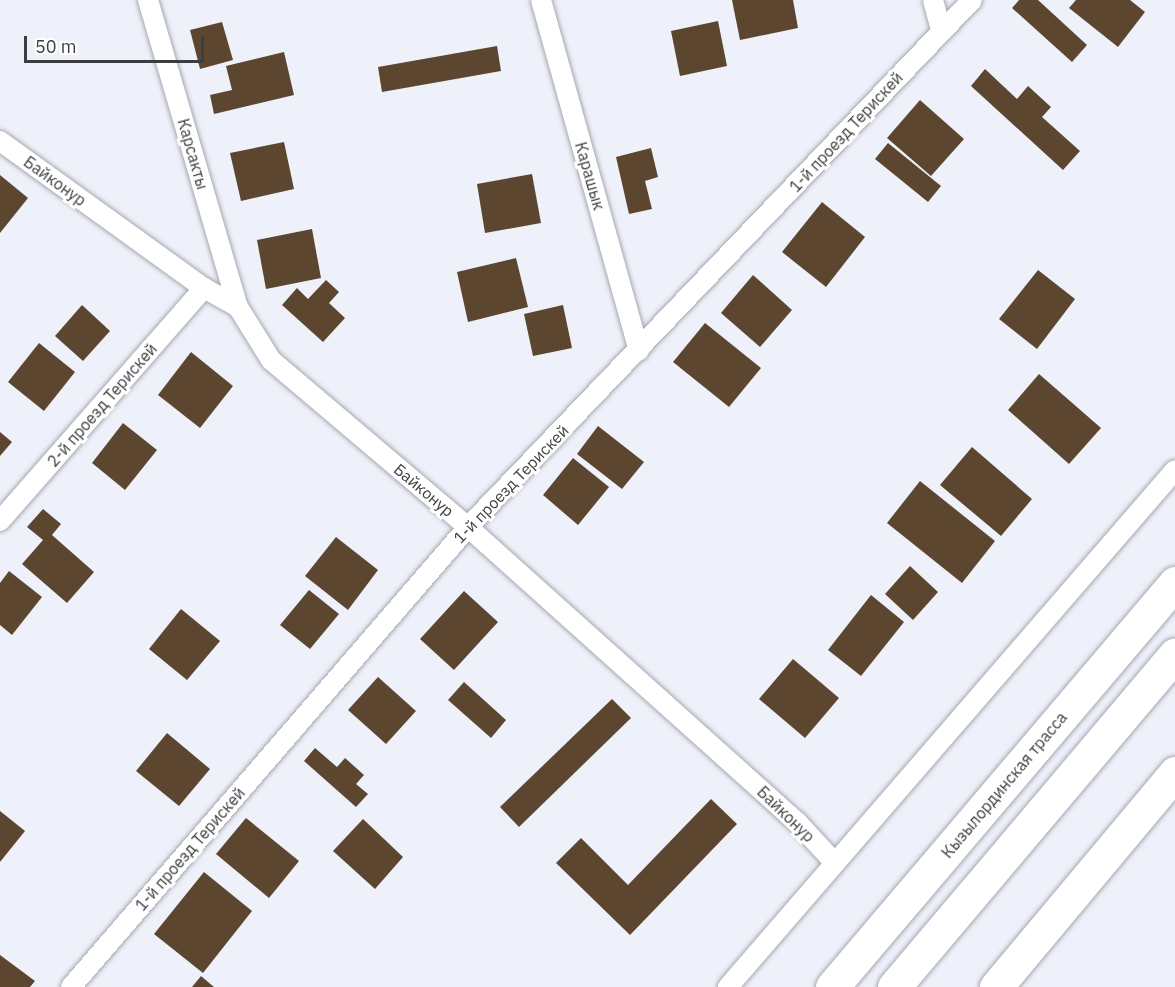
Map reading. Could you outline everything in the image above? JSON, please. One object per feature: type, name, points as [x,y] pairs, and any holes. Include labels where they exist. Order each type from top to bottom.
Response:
[{"type":"highway","name":"Кызылординская трасса","points":[[832,987],[1175,583]]},
{"type":"highway","points":[[894,987],[1175,656]]},
{"type":"highway","points":[[996,987],[1175,773]]},
{"type":"street","name":"Карсакты","points":[[148,0],[238,307]]},
{"type":"street","name":"Карашык","points":[[541,0],[639,351]]},
{"type":"street","points":[[933,0],[941,30]]},
{"type":"street","name":"1-й проезд Терискей","points":[[71,987],[468,527],[639,351],[941,30],[972,0]]},
{"type":"street","name":"Байконур","points":[[0,141],[204,288],[238,307],[271,360],[468,527],[796,822],[834,862]]},
{"type":"street","name":"2-й проезд Терискей","points":[[0,521],[204,288]]},
{"type":"street","points":[[728,987],[1175,470]]},
{"type":"building","points":[[732,0],[793,0],[798,28],[740,40]]},
{"type":"building","points":[[1019,0],[1038,0],[1087,45],[1072,62],[1012,8]]},
{"type":"building","points":[[1076,0],[1130,0],[1145,12],[1118,47],[1069,8]]},
{"type":"building","points":[[718,21],[727,66],[680,76],[671,31]]},
{"type":"building","points":[[222,22],[233,60],[200,69],[190,30]]},
{"type":"building","points":[[497,46],[501,71],[382,92],[378,67]]},
{"type":"building","points":[[284,52],[294,95],[214,114],[210,95],[232,90],[226,66]]},
{"type":"building","points":[[985,69],[1017,99],[1028,86],[1051,107],[1042,117],[1080,151],[1063,170],[971,86]]},
{"type":"building","points":[[920,100],[964,139],[931,176],[887,138]]},
{"type":"building","points":[[284,142],[294,189],[241,201],[230,153]]},
{"type":"building","points":[[888,143],[941,186],[928,202],[875,159]]},
{"type":"building","points":[[651,148],[658,177],[645,181],[652,209],[629,214],[616,157]]},
{"type":"building","points":[[532,174],[541,223],[485,233],[477,184]]},
{"type":"building","points":[[0,175],[28,198],[0,233]]},
{"type":"building","points":[[822,202],[865,237],[826,287],[782,252]]},
{"type":"building","points":[[312,229],[321,278],[266,289],[257,240]]},
{"type":"building","points":[[516,258],[528,307],[468,322],[457,272]]},
{"type":"building","points":[[1038,270],[1075,299],[1037,349],[999,319]]},
{"type":"building","points":[[753,275],[792,310],[760,347],[721,313]]},
{"type":"building","points":[[326,280],[339,292],[329,303],[345,318],[323,342],[282,305],[297,288],[308,299]]},
{"type":"building","points":[[82,305],[110,331],[83,361],[55,336]]},
{"type":"building","points":[[563,305],[572,348],[533,356],[524,314]]},
{"type":"building","points":[[705,323],[761,368],[729,407],[673,362]]},
{"type":"building","points":[[39,343],[75,372],[44,411],[8,382]]},
{"type":"building","points":[[191,352],[233,386],[200,428],[158,395]]},
{"type":"building","points":[[1039,374],[1101,428],[1069,464],[1008,410]]},
{"type":"building","points":[[123,423],[157,450],[125,490],[92,463]]},
{"type":"building","points":[[598,426],[644,462],[622,489],[577,454]]},
{"type":"building","points":[[0,432],[12,442],[0,456]]},
{"type":"building","points":[[972,447],[1032,499],[1001,536],[940,485]]},
{"type":"building","points":[[573,458],[609,487],[578,525],[543,495]]},
{"type":"building","points":[[920,481],[995,541],[962,583],[887,523]]},
{"type":"building","points":[[43,509],[61,524],[52,535],[94,572],[67,603],[22,564],[43,540],[27,527]]},
{"type":"building","points":[[336,537],[378,570],[348,610],[305,576]]},
{"type":"building","points":[[910,566],[938,592],[913,620],[885,594]]},
{"type":"building","points":[[9,571],[42,597],[12,635],[0,625],[0,583]]},
{"type":"building","points":[[309,590],[339,614],[310,649],[280,625]]},
{"type":"building","points":[[464,591],[498,622],[454,670],[420,639]]},
{"type":"building","points":[[871,595],[904,622],[861,676],[828,650]]},
{"type":"building","points":[[181,609],[220,641],[187,680],[149,649]]},
{"type":"building","points":[[793,659],[839,698],[805,738],[759,699]]},
{"type":"building","points":[[378,677],[416,711],[386,744],[348,710]]},
{"type":"building","points":[[464,682],[506,720],[491,738],[448,700]]},
{"type":"building","points":[[612,699],[631,718],[519,827],[500,807]]},
{"type":"building","points":[[167,733],[210,769],[179,806],[136,771]]},
{"type":"building","points":[[315,748],[337,767],[345,758],[364,775],[356,784],[368,794],[356,807],[304,761]]},
{"type":"building","points":[[711,799],[737,824],[630,935],[556,863],[581,838],[628,885]]},
{"type":"building","points":[[0,811],[25,831],[0,862]]},
{"type":"building","points":[[246,818],[299,861],[269,898],[216,854]]},
{"type":"building","points":[[363,819],[403,857],[375,889],[333,851]]},
{"type":"building","points":[[204,872],[252,911],[203,973],[154,934]]},
{"type":"building","points":[[0,955],[35,981],[30,987],[0,987]]},
{"type":"building","points":[[201,976],[214,987],[192,987]]}]
